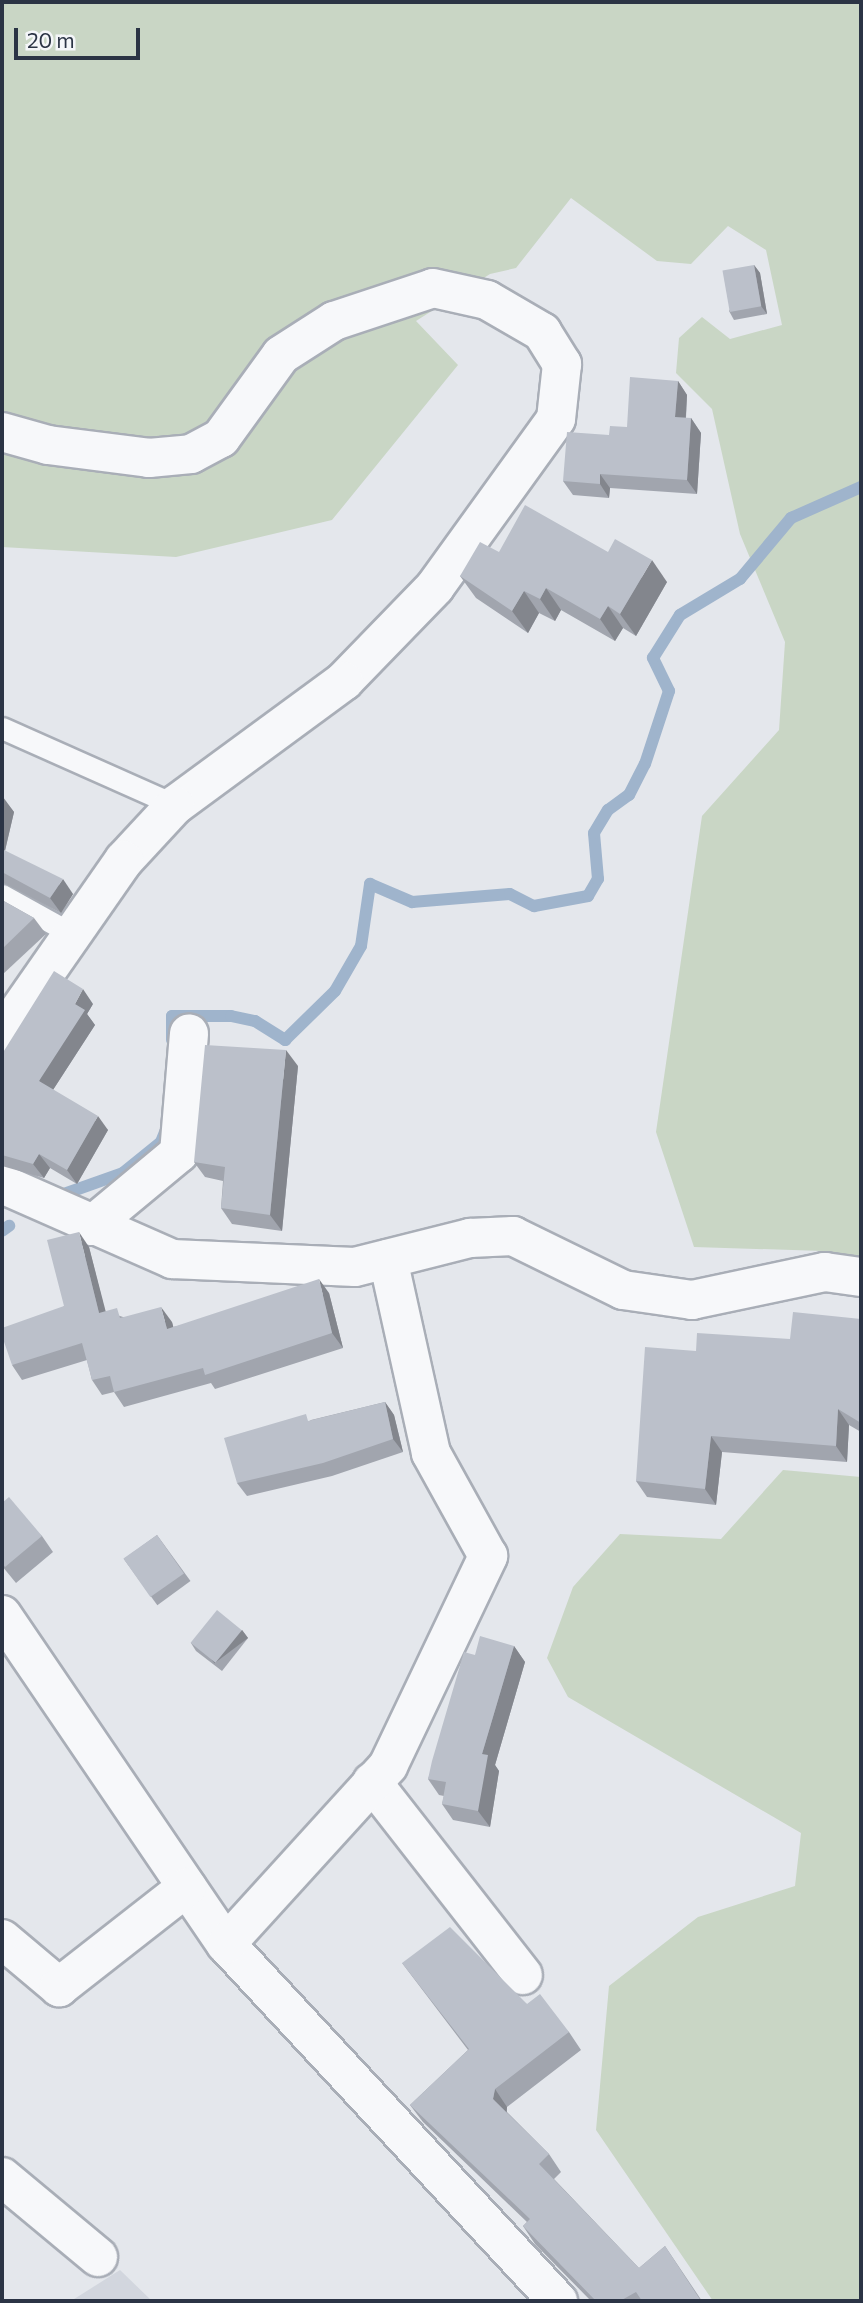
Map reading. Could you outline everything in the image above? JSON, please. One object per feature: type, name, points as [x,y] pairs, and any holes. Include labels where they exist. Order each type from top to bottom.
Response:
[{"type":"street","points":[[2,432],[48,445],[149,458],[191,454],[221,438],[281,355],[334,321],[433,288],[487,300],[541,332],[562,364],[556,419],[435,587],[344,681],[174,805],[124,860],[2,1035]]},
{"type":"street","points":[[91,1226],[179,1153],[189,1033]]},
{"type":"street","points":[[2,1184],[91,1226],[172,1259],[355,1267],[470,1238],[513,1236],[623,1290],[692,1300],[825,1272],[861,1277]]},
{"type":"street","points":[[226,1944],[388,1766],[488,1556],[431,1453],[388,1259]]},
{"type":"street","points":[[9,1639],[226,1944],[558,2301]]},
{"type":"street","points":[[372,1782],[523,1975]]},
{"type":"street","points":[[2,1939],[58,1987],[187,1887]]},
{"type":"street","points":[[2,2177],[98,2257]]},
{"type":"lane","points":[[2,728],[174,805]]},
{"type":"lane","points":[[2,895],[72,934]]},
{"type":"shaded area","points":[[120,2270],[152,2301],[71,2301]]},
{"type":"green space","points":[[2,2],[861,2],[861,1259],[823,1251],[694,1247],[656,1132],[702,816],[779,730],[785,642],[740,534],[712,409],[676,373],[679,338],[702,317],[730,339],[782,325],[766,250],[728,226],[691,264],[657,261],[571,198],[516,268],[490,274],[416,321],[458,365],[332,520],[176,557],[2,547]]},
{"type":"green space","points":[[783,1470],[861,1477],[861,2301],[713,2301],[596,2130],[609,1986],[698,1917],[795,1886],[801,1833],[568,1697],[547,1658],[573,1587],[620,1534],[721,1539]]},
{"type":"building","points":[[754,265],[761,306],[730,312],[722,271]]},
{"type":"building","points":[[630,377],[678,381],[675,417],[691,418],[687,480],[600,474],[600,484],[563,481],[567,432],[609,435],[610,426],[627,427]]},
{"type":"building","points":[[525,505],[608,552],[615,539],[652,560],[620,614],[608,606],[600,619],[546,588],[540,599],[524,591],[512,611],[460,576],[480,542],[499,552]]},
{"type":"building","points":[[2,849],[63,879],[50,898],[2,872]]},
{"type":"building","points":[[2,900],[34,918],[2,949]]},
{"type":"building","points":[[54,971],[83,989],[75,1004],[85,1010],[39,1081],[98,1116],[67,1170],[39,1154],[33,1164],[2,1155],[2,1054]]},
{"type":"building","points":[[205,1045],[286,1050],[270,1215],[221,1208],[225,1167],[194,1162]]},
{"type":"building","points":[[79,1232],[99,1313],[117,1308],[120,1318],[161,1307],[167,1329],[319,1279],[332,1333],[205,1375],[203,1368],[114,1392],[110,1376],[92,1380],[82,1343],[12,1365],[2,1328],[64,1306],[47,1240]]},
{"type":"building","points":[[793,1312],[861,1319],[861,1423],[838,1409],[836,1446],[711,1436],[705,1489],[636,1481],[645,1347],[696,1351],[697,1333],[790,1339]]},
{"type":"building","points":[[385,1402],[393,1439],[323,1463],[237,1483],[224,1438],[306,1414],[308,1421]]},
{"type":"building","points":[[9,1497],[42,1536],[5,1567],[2,1563],[2,1503]]},
{"type":"building","points":[[157,1535],[184,1574],[150,1597],[123,1559]]},
{"type":"building","points":[[217,1610],[242,1630],[215,1663],[191,1643]]},
{"type":"building","points":[[480,1636],[514,1646],[482,1754],[488,1755],[478,1811],[442,1804],[446,1782],[428,1779],[464,1652],[475,1655]]},
{"type":"building","points":[[450,1927],[527,2004],[540,1994],[569,2032],[495,2089],[493,2099],[549,2154],[539,2164],[639,2268],[665,2246],[701,2301],[642,2301],[636,2292],[620,2301],[596,2301],[523,2226],[530,2219],[410,2105],[469,2049],[402,1963]]},
{"type":"waterway","points":[[172,1040],[172,1016],[231,1016],[255,1021],[285,1040],[335,991],[361,946],[370,884],[412,902],[510,894],[534,906],[588,896],[598,879],[594,833],[608,810],[629,795],[645,764],[669,691],[653,658],[680,615],[740,579],[791,518],[861,487]]},
{"type":"waterway","points":[[64,1194],[123,1173],[161,1142],[167,1127]]},
{"type":"waterway","points":[[2,1231],[9,1226]]}]
